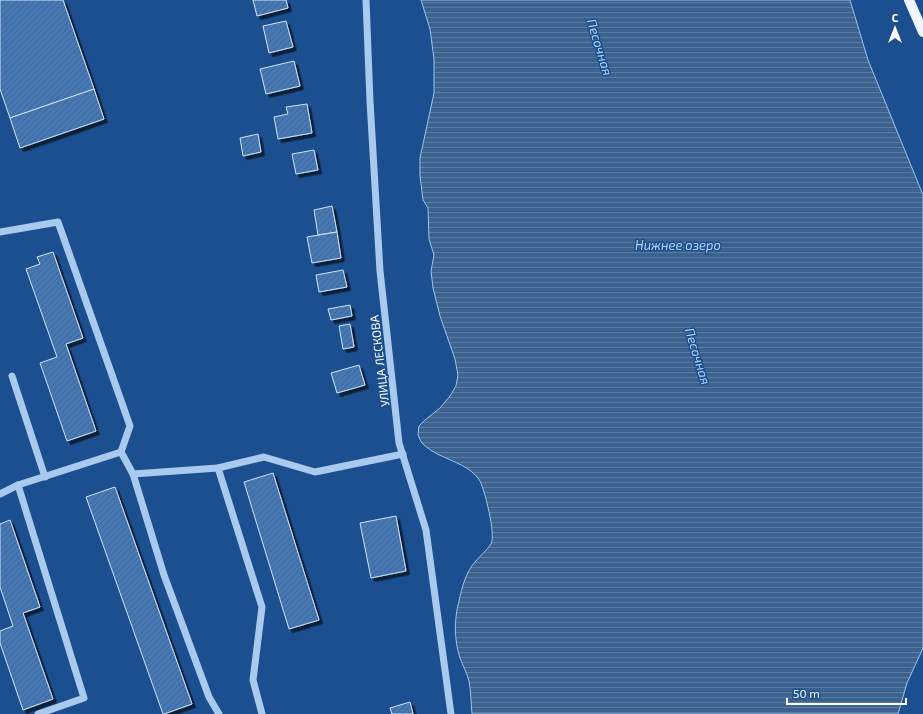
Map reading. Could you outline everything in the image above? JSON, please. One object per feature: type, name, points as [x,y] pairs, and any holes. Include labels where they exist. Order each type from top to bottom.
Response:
[{"type":"main road","points":[[909,0],[923,32]]},
{"type":"street","name":"УЛИЦА ЛЕСКОВА","points":[[366,0],[370,102],[380,271],[399,443],[426,530],[451,714]]},
{"type":"street","points":[[0,232],[58,222],[130,426],[121,452],[133,474],[164,575],[209,697],[219,714]]},
{"type":"street","points":[[12,376],[45,477]]},
{"type":"street","points":[[0,494],[18,485],[121,452]]},
{"type":"street","points":[[133,474],[218,468],[264,458],[315,472],[403,454]]},
{"type":"street","points":[[218,468],[262,607],[253,680],[262,714]]},
{"type":"street","points":[[18,485],[84,698],[38,714]]},
{"type":"water","name":"Нижнее озеро","points":[[421,0],[850,0],[868,60],[923,195],[923,648],[907,683],[898,714],[472,714],[469,681],[460,658],[456,637],[457,608],[467,575],[472,566],[491,544],[492,532],[489,513],[482,486],[475,475],[462,465],[431,450],[422,443],[418,435],[419,426],[440,408],[450,396],[456,386],[458,375],[455,359],[440,316],[433,288],[431,271],[434,255],[429,239],[428,208],[423,200],[420,176],[420,158],[434,93],[434,59],[430,29]]},
{"type":"building","points":[[0,0],[63,0],[94,89],[10,118],[0,89]]},
{"type":"building","points":[[253,0],[286,0],[288,8],[257,16]]},
{"type":"building","points":[[286,21],[293,47],[269,53],[263,26]]},
{"type":"building","points":[[294,61],[300,86],[266,94],[260,69]]},
{"type":"building","points":[[94,89],[104,119],[20,148],[10,118]]},
{"type":"building","points":[[307,104],[312,133],[278,139],[274,117],[288,114],[286,107]]},
{"type":"building","points":[[258,134],[261,152],[243,156],[240,138]]},
{"type":"building","points":[[314,150],[318,170],[296,174],[292,154]]},
{"type":"building","points":[[332,206],[337,232],[318,235],[314,210]]},
{"type":"building","points":[[337,232],[341,258],[312,263],[307,237]]},
{"type":"building","points":[[53,252],[83,338],[66,344],[96,431],[67,441],[40,363],[57,357],[26,269],[40,264],[37,257]]},
{"type":"building","points":[[343,270],[347,287],[319,292],[316,275]]},
{"type":"building","points":[[350,305],[352,316],[331,320],[328,309]]},
{"type":"building","points":[[350,324],[354,347],[343,349],[339,326]]},
{"type":"building","points":[[359,365],[365,385],[337,393],[331,373]]},
{"type":"building","points":[[273,473],[319,620],[289,629],[244,482]]},
{"type":"building","points":[[115,487],[192,704],[164,714],[86,497]]},
{"type":"building","points":[[396,516],[406,571],[371,578],[360,523]]},
{"type":"building","points":[[10,520],[40,607],[23,613],[53,699],[23,710],[0,643],[0,631],[13,626],[0,587],[0,524]]},
{"type":"building","points":[[410,702],[413,714],[392,714],[390,708]]},
{"type":"water label","name":"Песочная","points":[[600,47]]},
{"type":"water label","name":"Песочная","points":[[698,356]]}]
